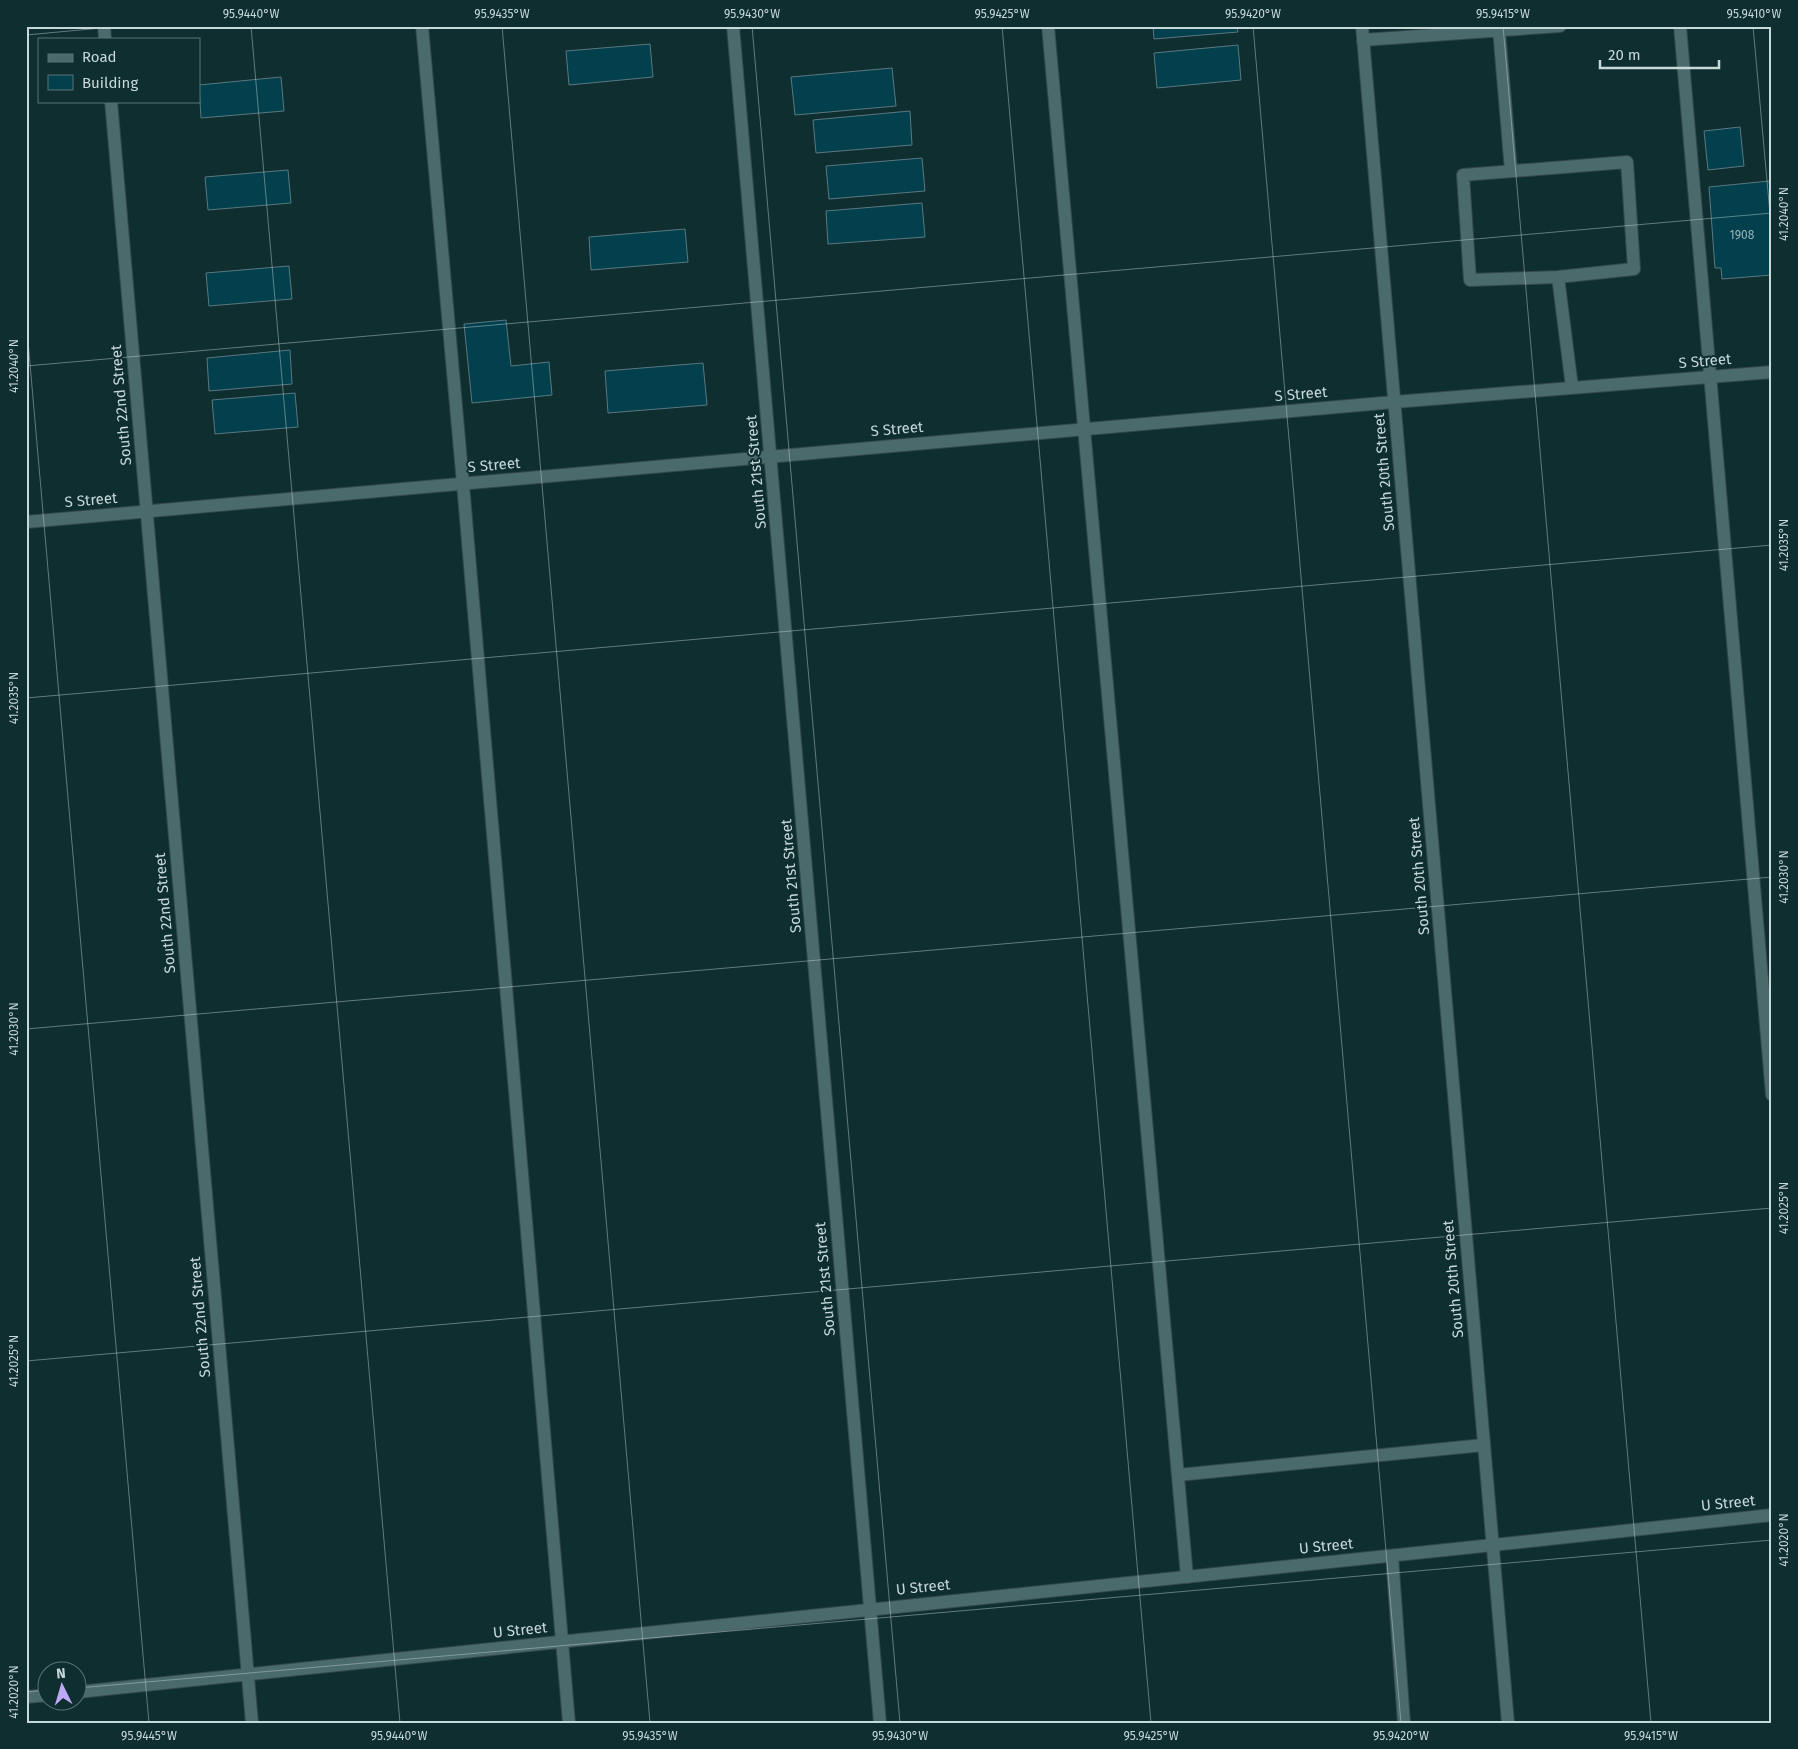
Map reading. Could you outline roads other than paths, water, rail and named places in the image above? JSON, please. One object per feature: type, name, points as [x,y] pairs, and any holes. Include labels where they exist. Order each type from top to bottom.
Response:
[{"type":"street","points":[[422,26],[569,1723]]},
{"type":"street","name":"South 21st Street","points":[[733,26],[880,1723]]},
{"type":"street","points":[[1048,26],[1188,1577]]},
{"type":"street","name":"South 20th Street","points":[[1362,26],[1508,1723]]},
{"type":"street","points":[[1363,40],[1560,26]]},
{"type":"street","points":[[1680,26],[1772,1095]]},
{"type":"street","points":[[1499,30],[1511,171]]},
{"type":"street","name":"South 22nd Street","points":[[111,102],[252,1723]]},
{"type":"street","points":[[1626,162],[1634,269],[1558,277],[1470,280],[1464,175],[1626,162]]},
{"type":"street","points":[[1558,277],[1572,388]]},
{"type":"street","name":"S Street","points":[[26,522],[1394,402],[1772,372]]},
{"type":"street","points":[[1178,1476],[1484,1445]]},
{"type":"street","name":"U Street","points":[[88,1691],[1392,1556],[1772,1514]]},
{"type":"street","points":[[1392,1556],[1404,1723]]}]
